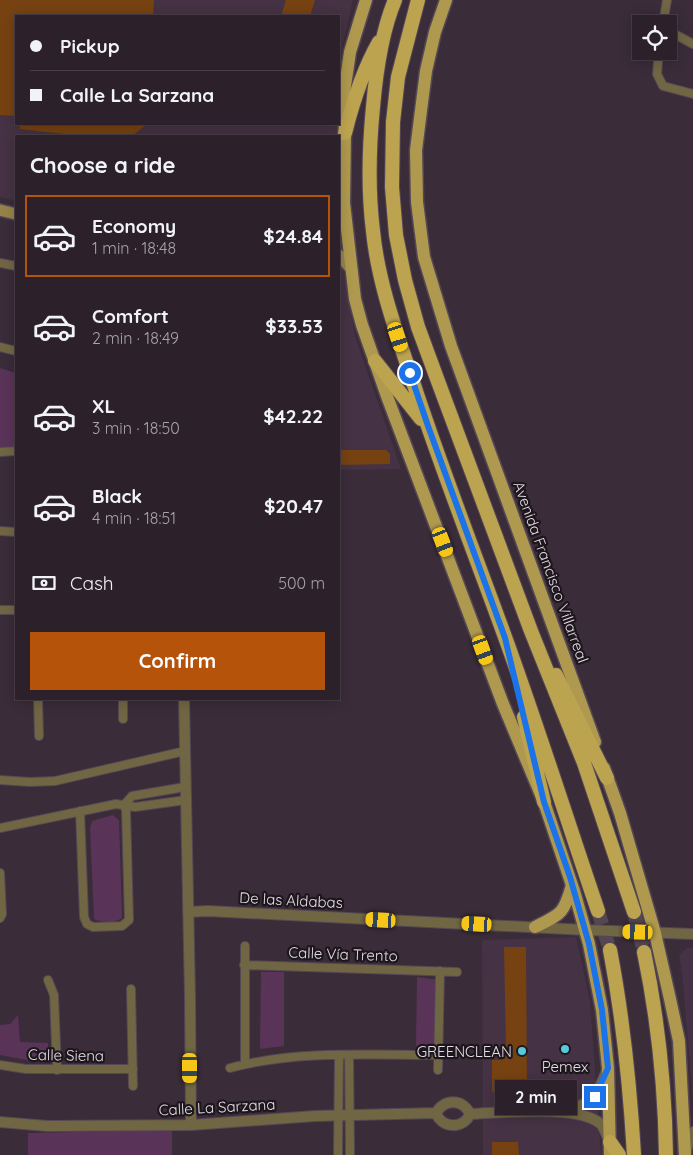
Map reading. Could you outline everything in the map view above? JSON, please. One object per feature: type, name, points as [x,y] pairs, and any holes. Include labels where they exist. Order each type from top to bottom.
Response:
[{"type":"highway","points":[[395,0],[385,30],[375,84],[370,135],[370,184],[373,232],[381,280],[428,426],[505,638],[598,912]]},
{"type":"highway","points":[[418,0],[398,78],[393,122],[392,187],[396,235],[405,280],[418,326],[531,631],[584,763],[634,912]]},
{"type":"highway","points":[[345,133],[350,112],[367,63],[385,30]]},
{"type":"highway","points":[[375,361],[428,426]]},
{"type":"highway","points":[[531,631],[565,691],[607,778]]},
{"type":"highway","points":[[505,638],[544,802]]},
{"type":"highway","points":[[610,950],[622,1023],[631,1099],[634,1155]]},
{"type":"highway","points":[[644,952],[650,977],[662,1068],[666,1116],[666,1155]]},
{"type":"highway","points":[[610,1149],[619,1155]]},
{"type":"main road","points":[[366,0],[350,52],[344,82],[343,100],[345,133],[342,206],[355,299],[375,361],[503,704],[544,802],[586,930],[600,1001],[608,1068],[610,1149]]},
{"type":"main road","name":"Avenida Francisco Villarreal","points":[[446,0],[435,32],[426,71],[416,150],[417,202],[424,257],[451,346],[620,813],[655,933],[679,1041],[688,1112],[685,1155]]},
{"type":"main road","points":[[0,210],[15,214]]},
{"type":"main road","points":[[340,256],[352,270]]},
{"type":"main road","points":[[535,927],[559,915],[566,905],[572,886]]},
{"type":"street","points":[[664,15],[667,0]]},
{"type":"street","points":[[677,35],[693,44]]},
{"type":"street","points":[[658,60],[657,74],[663,86],[693,94]]},
{"type":"street","points":[[0,263],[15,266]]},
{"type":"street","points":[[0,347],[15,351]]},
{"type":"street","points":[[0,452],[15,451]]},
{"type":"street","points":[[0,532],[15,532]]},
{"type":"street","points":[[0,610],[15,610]]},
{"type":"street","points":[[38,700],[39,736]]},
{"type":"street","points":[[123,700],[123,719]]},
{"type":"street","points":[[184,700],[191,1125]]},
{"type":"street","points":[[0,780],[55,781],[185,751]]},
{"type":"street","points":[[124,805],[132,796],[186,787]]},
{"type":"street","points":[[0,828],[116,804],[135,807],[186,800]]},
{"type":"street","points":[[80,811],[84,918],[87,924],[93,927],[122,926],[129,920],[126,810],[124,805]]},
{"type":"street","points":[[0,873],[2,914],[0,918]]},
{"type":"street","name":"De las Aldabas","points":[[188,912],[208,911],[693,934]]},
{"type":"street","points":[[245,946],[245,1064]]},
{"type":"street","name":"Calle Vía Trento","points":[[244,965],[457,972]]},
{"type":"street","points":[[438,1070],[440,1055],[440,971]]},
{"type":"street","points":[[48,980],[54,995],[57,1070]]},
{"type":"street","points":[[131,989],[133,1086]]},
{"type":"street","points":[[338,1155],[344,1115],[349,1055]]},
{"type":"street","points":[[230,1068],[290,1057],[440,1055]]},
{"type":"street","points":[[339,1056],[344,1115],[350,1155]]},
{"type":"street","name":"Calle Siena","points":[[0,1064],[26,1069],[133,1069]]},
{"type":"street","points":[[436,1113],[442,1122],[453,1126],[464,1123],[470,1114],[567,1111],[588,1104],[595,1097],[608,1068]]},
{"type":"street","name":"Calle La Sarzana","points":[[0,1122],[47,1126],[191,1125],[344,1115],[436,1113],[446,1103],[456,1102],[465,1106],[470,1114]]},
{"type":"street","points":[[567,1111],[587,1117],[602,1125],[610,1149]]},
{"type":"street","points":[[685,1155],[693,1131]]},
{"type":"shaded area","points":[[0,0],[353,0],[340,57],[340,15],[15,15],[15,125],[338,125],[338,135],[15,135],[15,201],[0,197]]},
{"type":"shaded area","points":[[340,266],[343,267],[355,336],[401,469],[340,470]]},
{"type":"shaded area","points":[[0,368],[15,373],[15,447],[0,447]]},
{"type":"shaded area","points":[[113,815],[119,820],[122,918],[112,922],[105,922],[94,919],[90,828],[92,821]]},
{"type":"shaded area","points":[[576,937],[590,1001],[601,1155],[483,1155],[482,940]]},
{"type":"shaded area","points":[[687,948],[693,948],[693,1098],[679,955]]},
{"type":"shaded area","points":[[261,972],[284,972],[284,1046],[260,1049]]},
{"type":"shaded area","points":[[417,977],[438,980],[439,1046],[416,1046]]},
{"type":"shaded area","points":[[18,1015],[20,1042],[48,1043],[49,1061],[27,1060],[0,1055],[0,1025],[10,1024]]},
{"type":"shaded area","points":[[172,1130],[172,1155],[28,1155],[28,1133]]},
{"type":"building","points":[[0,0],[154,0],[153,15],[15,15],[15,116],[0,115]]},
{"type":"building","points":[[286,0],[315,0],[310,15],[281,15]]},
{"type":"building","points":[[20,125],[146,125],[133,135],[73,135],[20,129]]},
{"type":"building","points":[[340,450],[386,450],[390,454],[390,464],[340,465]]},
{"type":"building","points":[[504,947],[526,947],[527,1091],[492,1092],[492,1060],[502,1060],[502,1051],[506,1051]]},
{"type":"building","points":[[492,1142],[518,1142],[519,1155],[492,1155]]},
{"type":"tunnel","points":[[598,911],[610,950]]},
{"type":"tunnel","points":[[634,912],[644,952]]},
{"type":"place","name":"Pemex","points":[[565,1049]]},
{"type":"place","name":"GREENCLEAN","points":[[522,1051]]},
{"type":"route","points":[[410,373],[505,638],[544,802],[570,877],[589,944],[602,1010],[608,1068],[595,1097]]}]
